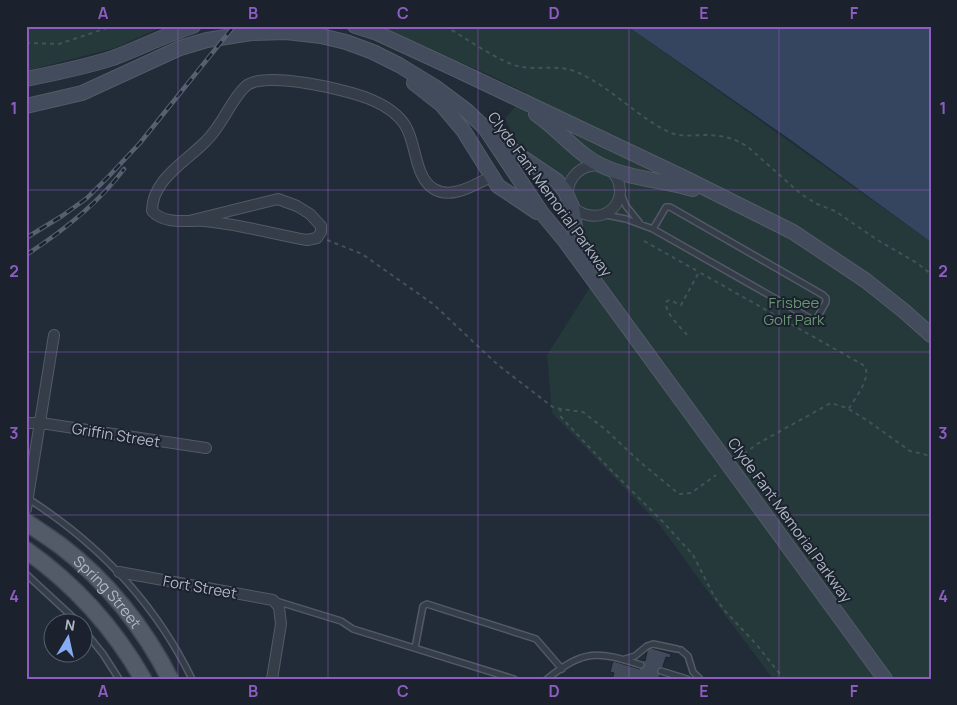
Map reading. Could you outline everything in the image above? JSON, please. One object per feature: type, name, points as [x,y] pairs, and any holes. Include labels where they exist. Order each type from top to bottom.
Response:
[{"type":"main road","points":[[26,79],[72,70],[113,58],[193,26]]},
{"type":"main road","name":"Clyde Fant Memorial Parkway","points":[[355,26],[402,44],[627,150],[808,240],[865,280],[931,335]]},
{"type":"main road","name":"Clyde Fant Memorial Parkway","points":[[26,106],[82,93],[180,48],[225,36],[268,32],[303,34],[346,42],[386,58],[435,87],[467,111],[485,128],[548,221],[885,679]]},
{"type":"main road","points":[[364,48],[398,70],[442,105],[463,130],[498,186],[537,211],[548,221]]},
{"type":"main road","points":[[468,75],[543,119],[580,152],[605,166],[623,174],[672,182],[752,211]]},
{"type":"main road","points":[[485,128],[520,156],[557,181],[570,201],[576,234],[594,281]]},
{"type":"main road","name":"Spring Street","points":[[26,522],[68,552],[112,595],[147,639],[170,679]]},
{"type":"main road","name":"Spring Street","points":[[26,550],[63,579],[106,624],[143,679]]},
{"type":"street","points":[[189,221],[278,199],[297,206],[310,214],[321,226],[321,232],[317,238],[308,240],[236,224],[177,221],[157,216],[152,211],[156,194],[175,168],[211,137],[247,85],[259,80],[299,82],[346,91],[371,99],[392,111],[405,125],[425,180],[434,189],[441,192],[465,190],[491,177]]},
{"type":"street","points":[[588,166],[605,166],[618,180],[620,190],[618,202],[603,215],[589,217],[583,215],[570,201],[570,181],[577,171],[588,166]]},
{"type":"street","points":[[27,502],[54,336]]},
{"type":"street","name":"Griffin Street","points":[[26,423],[41,423],[206,448]]},
{"type":"street","name":"Fort Street","points":[[119,572],[273,600],[279,607],[281,624],[272,679]]},
{"type":"lane","points":[[620,190],[626,206],[640,223]]},
{"type":"lane","points":[[603,215],[640,223],[652,229],[812,320],[816,320],[827,301],[823,295],[670,207],[666,207],[652,229]]},
{"type":"lane","points":[[27,502],[70,527],[119,572],[143,599],[162,625],[192,679]]},
{"type":"lane","points":[[26,574],[68,612]]},
{"type":"lane","points":[[269,599],[341,620],[353,629],[514,679]]},
{"type":"lane","points":[[415,648],[423,606],[427,604],[536,639],[562,669]]},
{"type":"lane","points":[[92,640],[119,679]]},
{"type":"lane","points":[[624,660],[635,656],[647,646],[653,644],[679,650],[688,656],[697,678]]},
{"type":"lane","points":[[547,679],[576,660],[594,654],[612,656],[641,665]]},
{"type":"lane","points":[[661,671],[687,679]]},
{"type":"path","points":[[26,43],[59,44],[113,26]]},
{"type":"path","points":[[445,26],[507,62],[522,67],[560,67],[578,72],[673,134],[729,137],[739,140],[801,194],[817,204],[835,211],[879,241],[918,263],[931,274]]},
{"type":"path","points":[[317,238],[332,241],[362,254],[433,304],[498,365],[554,408],[583,412],[679,494],[690,493],[716,475]]},
{"type":"path","points":[[644,241],[865,366],[868,371],[866,377],[848,410]]},
{"type":"path","points":[[687,335],[670,314],[666,302],[669,300],[681,304],[699,272]]},
{"type":"path","points":[[744,454],[757,444],[831,403],[868,421],[910,451],[931,456]]},
{"type":"path","points":[[560,408],[561,417],[693,555],[714,596],[725,612],[756,644],[784,679]]},
{"type":"green space","points":[[46,26],[164,26],[115,48],[26,71],[26,28]]},
{"type":"green space","name":"Frisbee Golf Park","points":[[379,26],[627,26],[931,242],[931,679],[890,679],[569,235],[505,119],[526,93]]},
{"type":"green space","points":[[594,281],[879,679],[773,679],[659,524],[552,413],[547,355]]},
{"type":"water","points":[[627,26],[931,26],[931,242],[788,138]]},
{"type":"building","points":[[648,647],[671,654],[670,658],[666,657],[659,678],[661,679],[612,679],[614,673],[610,672],[613,661],[640,669],[643,660],[645,661]]},
{"type":"railway","points":[[26,238],[87,198],[109,176],[140,143],[234,26]]},
{"type":"railway","points":[[26,255],[79,216],[103,194],[124,169]]}]
